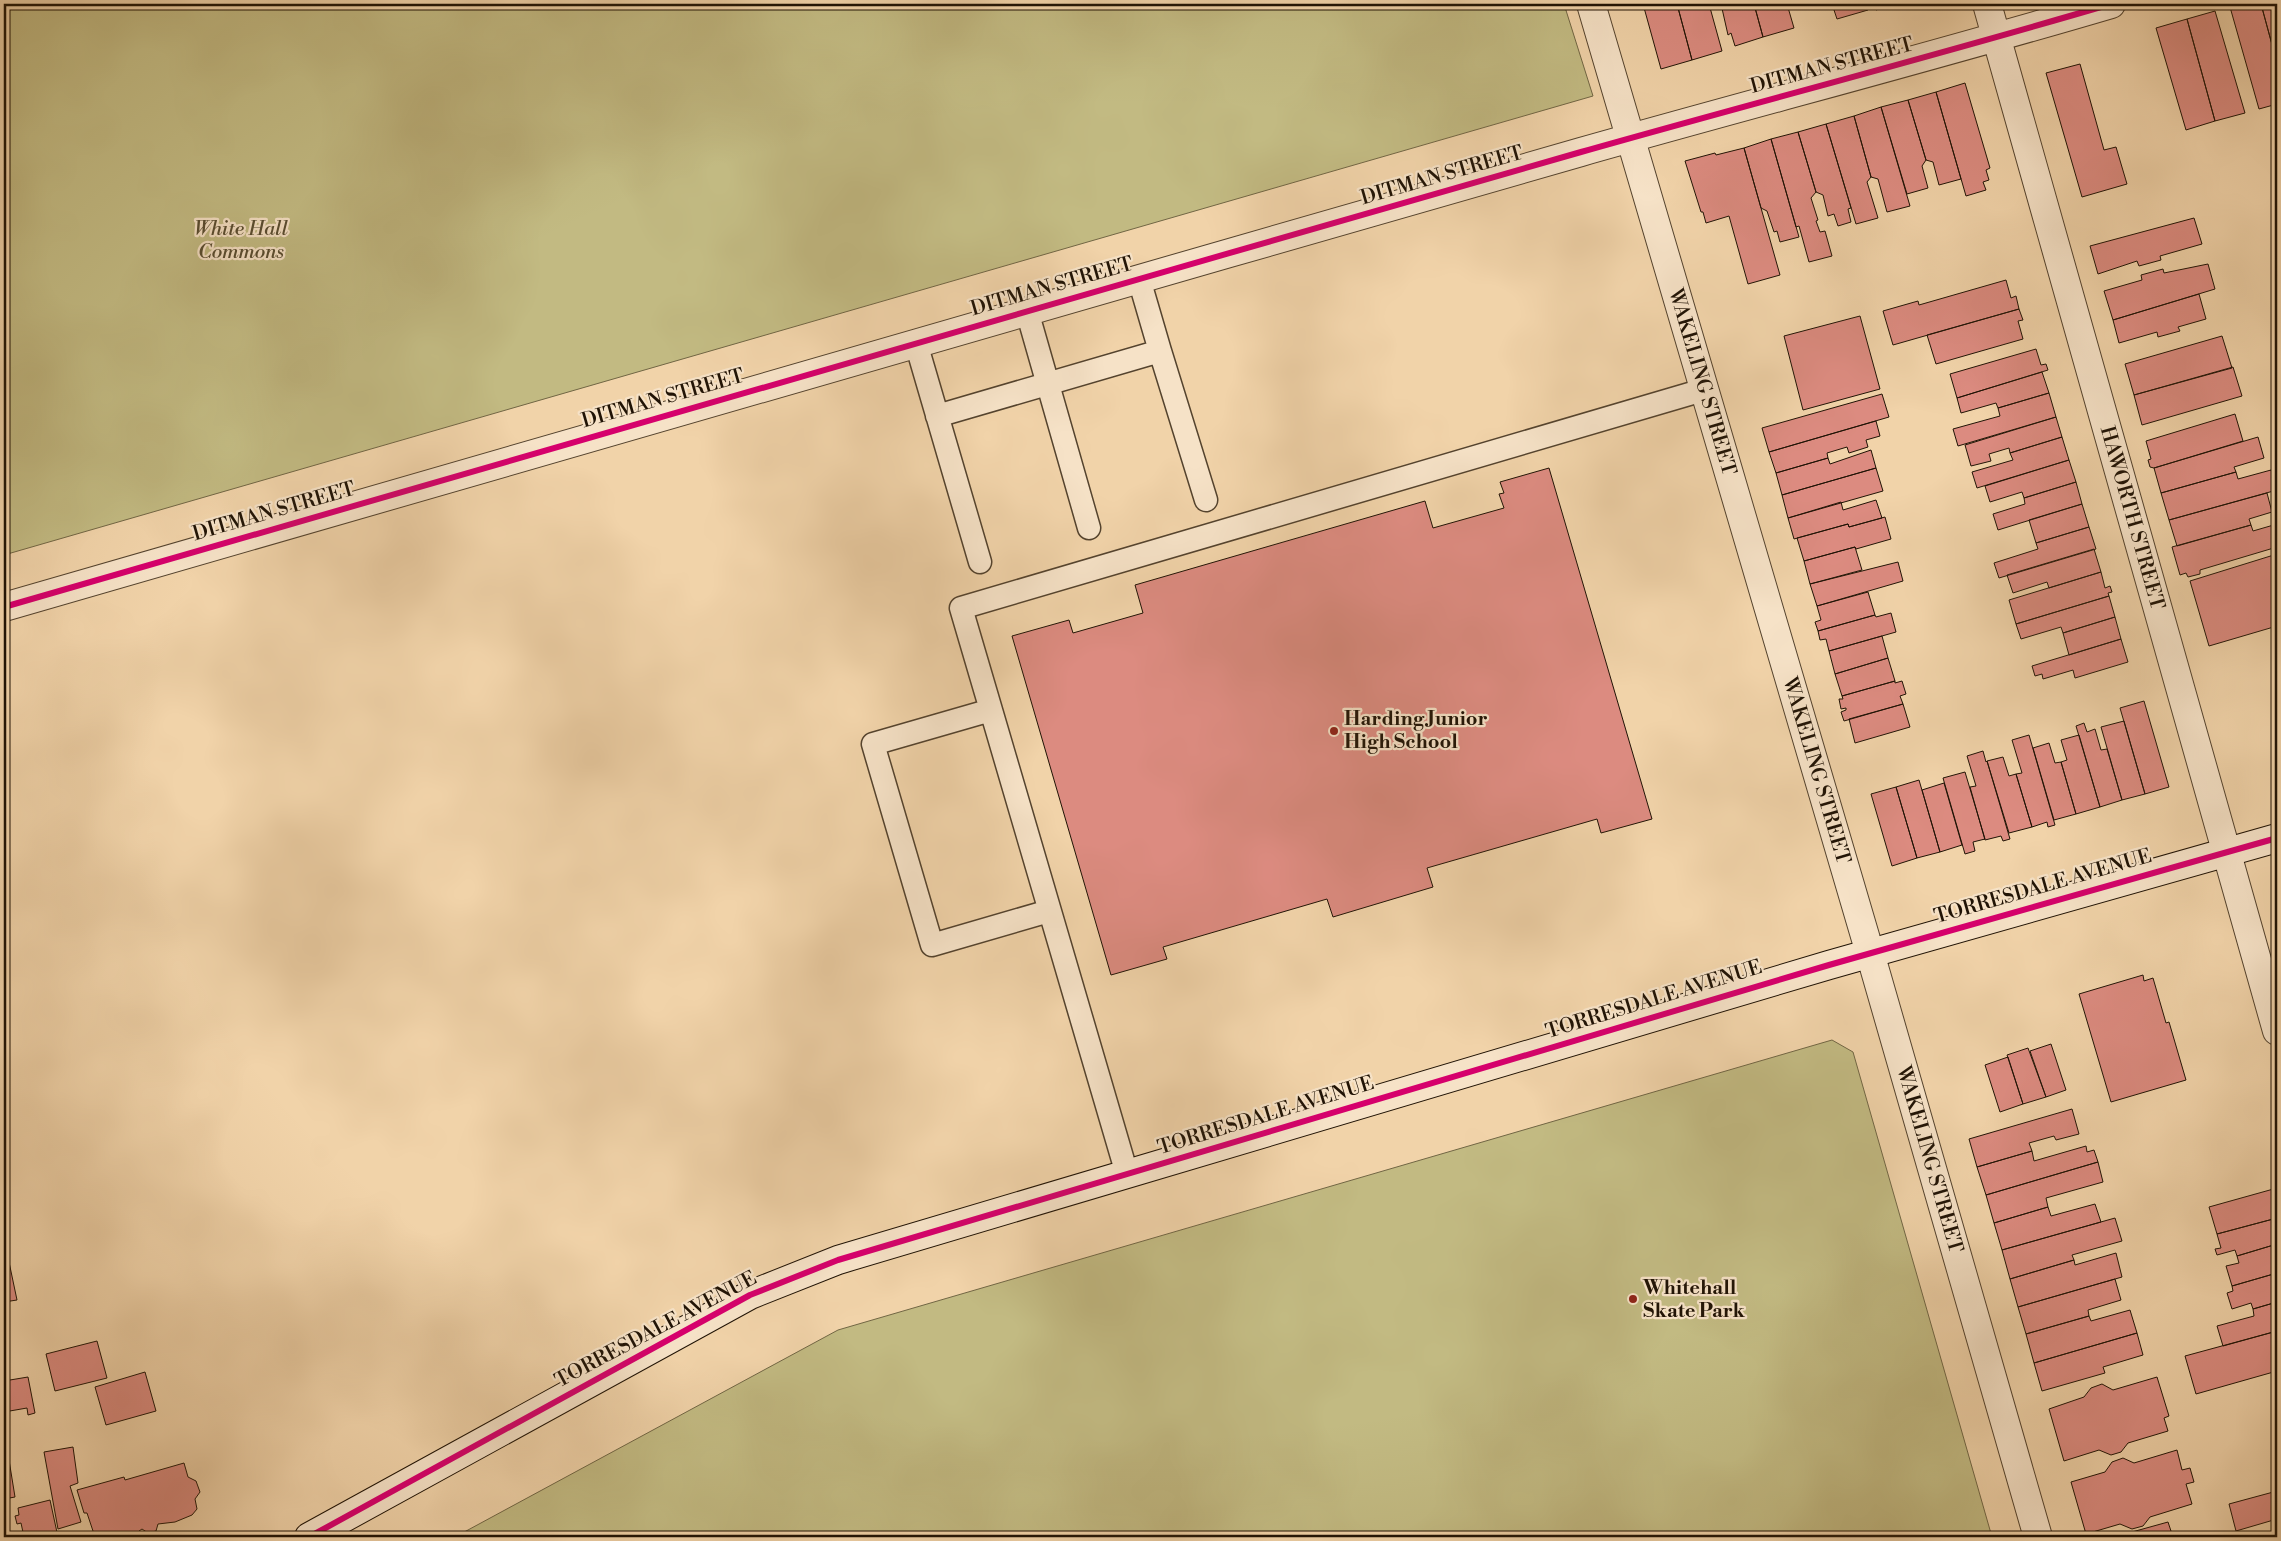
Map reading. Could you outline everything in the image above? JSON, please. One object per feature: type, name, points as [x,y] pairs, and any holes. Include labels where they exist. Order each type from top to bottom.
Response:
[{"type":"street","name":"WAKELING STREET","points":[[1591,4],[1629,139],[1870,953],[2038,1537]]},
{"type":"street","name":"HAWORTH STREET","points":[[1987,4],[2277,1031]]},
{"type":"street","name":"DITMAN STREET","points":[[4,607],[1139,279],[2111,4]]},
{"type":"street","name":"TORRESDALE AVENUE","points":[[309,1537],[750,1295],[838,1260],[1870,953],[2277,838]]},
{"type":"lane","points":[[1139,279],[1206,500]]},
{"type":"lane","points":[[1026,312],[1090,528]]},
{"type":"lane","points":[[916,343],[980,562]]},
{"type":"lane","points":[[937,416],[1160,351]]},
{"type":"lane","points":[[1127,1174],[961,608],[1703,390]]},
{"type":"lane","points":[[991,710],[873,744],[932,945],[1050,911]]},
{"type":"green space","name":"White Hall Commons","points":[[4,4],[1564,4],[1593,96],[4,555]]},
{"type":"green space","points":[[1832,1040],[1853,1052],[1992,1537],[455,1537],[838,1330]]},
{"type":"building","points":[[1643,4],[1677,4],[1692,60],[1661,69]]},
{"type":"building","points":[[1677,4],[1709,4],[1722,51],[1692,60]]},
{"type":"building","points":[[1721,4],[1754,4],[1763,37],[1735,46],[1731,33],[1728,35]]},
{"type":"building","points":[[1754,4],[1787,4],[1794,28],[1763,37]]},
{"type":"building","points":[[1832,4],[1867,4],[1868,10],[1837,19]]},
{"type":"building","points":[[1874,4],[1895,4],[1876,10]]},
{"type":"building","points":[[2241,4],[2261,4],[2277,63],[2277,104],[2259,109],[2230,7]]},
{"type":"building","points":[[2261,4],[2277,4],[2277,63]]},
{"type":"building","points":[[2215,11],[2245,113],[2215,121],[2187,19]]},
{"type":"building","points":[[2187,19],[2215,121],[2186,130],[2156,28]]},
{"type":"building","points":[[2080,64],[2104,150],[2116,147],[2127,184],[2082,197],[2046,73]]},
{"type":"building","points":[[1965,83],[1990,168],[1986,170],[1989,180],[1983,182],[1986,190],[1966,196],[1936,92]]},
{"type":"building","points":[[1936,92],[1961,179],[1939,185],[1933,162],[1926,160],[1908,100]]},
{"type":"building","points":[[1908,100],[1926,160],[1922,166],[1928,188],[1907,194],[1881,107]]},
{"type":"building","points":[[1881,107],[1910,206],[1887,212],[1878,179],[1871,177],[1854,116]]},
{"type":"building","points":[[1854,116],[1871,177],[1867,182],[1878,218],[1856,224],[1826,124]]},
{"type":"building","points":[[1826,124],[1851,208],[1848,209],[1851,222],[1838,226],[1834,214],[1828,216],[1823,195],[1816,192],[1798,132]]},
{"type":"building","points":[[1798,132],[1816,192],[1811,198],[1818,220],[1816,221],[1820,232],[1825,231],[1832,256],[1809,262],[1799,226],[1796,227],[1771,139]]},
{"type":"building","points":[[1771,139],[1799,237],[1780,242],[1777,231],[1774,232],[1767,211],[1761,208],[1744,148]]},
{"type":"building","points":[[1744,148],[1780,275],[1748,284],[1729,216],[1706,223],[1685,161]]},
{"type":"building","points":[[2194,218],[2202,244],[2160,256],[2161,260],[2139,266],[2137,261],[2098,274],[2090,246]]},
{"type":"building","points":[[2208,264],[2215,289],[2113,320],[2104,291],[2142,280],[2141,275],[2163,269],[2164,273]]},
{"type":"building","points":[[2006,280],[2011,298],[2016,296],[2019,309],[1893,345],[1883,311],[1918,301],[1919,305]]},
{"type":"building","points":[[2199,294],[2206,319],[2178,327],[2180,331],[2158,337],[2157,332],[2119,343],[2113,320]]},
{"type":"building","points":[[2019,309],[2023,320],[2018,321],[2023,339],[1936,364],[1927,335]]},
{"type":"building","points":[[1860,316],[1880,389],[1803,410],[1784,336]]},
{"type":"building","points":[[2222,336],[2232,368],[2134,395],[2125,364]]},
{"type":"building","points":[[2036,349],[2041,365],[2046,364],[2048,370],[1957,398],[1950,374]]},
{"type":"building","points":[[2233,367],[2242,396],[2142,425],[2134,395]]},
{"type":"building","points":[[2042,372],[2049,393],[1998,408],[1996,403],[1961,413],[1957,398]]},
{"type":"building","points":[[2049,393],[2056,417],[1958,446],[1953,429],[2000,416],[1998,408]]},
{"type":"building","points":[[1882,394],[1889,417],[1769,452],[1762,428]]},
{"type":"building","points":[[2235,414],[2243,441],[2154,468],[2150,467],[2148,460],[2151,459],[2146,441]]},
{"type":"building","points":[[2056,417],[2062,437],[2010,453],[2009,448],[1989,454],[1991,461],[1971,466],[1965,445]]},
{"type":"building","points":[[1876,421],[1880,436],[1866,440],[1868,447],[1849,453],[1847,447],[1827,453],[1828,458],[1776,473],[1769,452]]},
{"type":"building","points":[[2062,437],[2069,460],[1977,488],[1972,472],[2013,460],[2010,453]]},
{"type":"building","points":[[2258,437],[2264,458],[2234,467],[2236,472],[2161,493],[2154,468]]},
{"type":"building","points":[[1871,450],[1876,468],[1782,495],[1776,473],[1828,458],[1830,464]]},
{"type":"building","points":[[2069,460],[2076,482],[2024,498],[2022,492],[1990,502],[1985,486]]},
{"type":"building","points":[[1549,468],[1652,819],[1601,833],[1597,819],[1427,868],[1433,887],[1333,917],[1327,899],[1163,947],[1167,959],[1111,975],[1012,636],[1069,620],[1073,633],[1143,613],[1135,585],[1425,501],[1433,528],[1504,508],[1499,494],[1504,493],[1500,482]]},
{"type":"building","points":[[1876,468],[1883,491],[1788,518],[1782,495]]},
{"type":"building","points":[[2271,470],[2277,490],[2169,520],[2161,493],[2236,472],[2238,479]]},
{"type":"building","points":[[2076,482],[2082,504],[1998,530],[1993,514],[2025,504],[2024,498]]},
{"type":"building","points":[[2267,493],[2272,512],[2249,519],[2251,525],[2177,546],[2169,520]]},
{"type":"building","points":[[1876,500],[1882,518],[1849,527],[1848,524],[1794,539],[1788,518],[1841,502],[1843,510]]},
{"type":"building","points":[[2082,504],[2089,527],[2036,543],[2029,520]]},
{"type":"building","points":[[1885,517],[1891,539],[1804,561],[1797,538],[1848,524],[1849,527]]},
{"type":"building","points":[[2277,524],[2277,547],[2200,570],[2200,574],[2188,577],[2186,573],[2180,575],[2172,547],[2251,525],[2253,531]]},
{"type":"building","points":[[2089,527],[2096,549],[1999,578],[1994,563],[2038,549],[2036,543]]},
{"type":"building","points":[[1855,547],[1862,570],[1810,584],[1804,561]]},
{"type":"building","points":[[2094,549],[2101,572],[2049,588],[2047,582],[2013,593],[2007,575]]},
{"type":"building","points":[[2277,554],[2277,626],[2209,646],[2190,581]]},
{"type":"building","points":[[1898,562],[1903,581],[1817,606],[1810,584]]},
{"type":"building","points":[[2101,572],[2105,588],[2110,586],[2112,592],[2108,593],[2109,596],[2016,624],[2009,600]]},
{"type":"building","points":[[1868,592],[1875,615],[1818,631],[1815,622],[1821,620],[1817,606]]},
{"type":"building","points":[[2109,596],[2115,617],[2063,633],[2061,627],[2021,639],[2016,624]]},
{"type":"building","points":[[1891,613],[1896,632],[1829,651],[1826,639],[1820,640],[1818,631],[1875,615],[1876,617]]},
{"type":"building","points":[[2115,617],[2121,639],[2069,655],[2063,633]]},
{"type":"building","points":[[1882,636],[1888,658],[1835,674],[1829,651]]},
{"type":"building","points":[[2121,639],[2128,662],[2075,678],[2073,670],[2043,679],[2042,674],[2035,676],[2032,666]]},
{"type":"building","points":[[1888,658],[1895,681],[1842,696],[1835,674]]},
{"type":"building","points":[[1895,681],[1895,683],[1902,681],[1906,694],[1900,696],[1903,704],[1844,721],[1841,712],[1846,710],[1846,708],[1841,709],[1839,699],[1843,699],[1842,696]]},
{"type":"building","points":[[2144,701],[2169,787],[2145,794],[2120,708]]},
{"type":"building","points":[[1903,704],[1910,727],[1855,743],[1849,719]]},
{"type":"building","points":[[2124,721],[2145,794],[2122,800],[2101,727]]},
{"type":"building","points":[[2084,723],[2087,732],[2095,729],[2101,750],[2107,749],[2122,800],[2100,807],[2076,726]]},
{"type":"building","points":[[2029,735],[2055,825],[2048,827],[2047,822],[2032,827],[2016,774],[2022,773],[2012,740]]},
{"type":"building","points":[[2079,735],[2100,807],[2076,814],[2061,762],[2067,760],[2061,740]]},
{"type":"building","points":[[2049,743],[2055,763],[2061,762],[2076,814],[2054,820],[2033,748]]},
{"type":"building","points":[[1983,751],[2010,839],[2003,841],[2001,836],[1985,840],[1970,787],[1976,786],[1967,756]]},
{"type":"building","points":[[2003,757],[2009,776],[2016,774],[2032,827],[2009,833],[1987,761]]},
{"type":"building","points":[[1965,772],[1985,839],[1973,842],[1975,851],[1965,854],[1943,778]]},
{"type":"building","points":[[1919,780],[1940,852],[1917,858],[1896,787]]},
{"type":"building","points":[[1944,783],[1962,845],[1940,852],[1922,790]]},
{"type":"building","points":[[1896,787],[1917,858],[1892,866],[1871,794]]},
{"type":"building","points":[[2143,975],[2144,981],[2153,978],[2166,1023],[2169,1022],[2186,1080],[2111,1102],[2079,994]]},
{"type":"building","points":[[2051,1044],[2066,1090],[2046,1097],[2030,1051]]},
{"type":"building","points":[[2028,1048],[2046,1097],[2023,1104],[2007,1055]]},
{"type":"building","points":[[2008,1057],[2023,1104],[2000,1112],[1985,1065]]},
{"type":"building","points":[[2072,1109],[2079,1134],[2056,1140],[2054,1136],[2029,1143],[2032,1151],[1977,1167],[1969,1139]]},
{"type":"building","points":[[2086,1146],[2087,1152],[2094,1150],[2098,1162],[1986,1195],[1977,1167],[2032,1151],[2034,1161]]},
{"type":"building","points":[[2098,1162],[2103,1182],[2046,1198],[2048,1207],[1994,1223],[1986,1195]]},
{"type":"building","points":[[2277,1188],[2277,1218],[2217,1234],[2209,1207]]},
{"type":"building","points":[[2095,1204],[2101,1222],[2002,1250],[1994,1223],[2048,1207],[2051,1216]]},
{"type":"building","points":[[2115,1218],[2122,1241],[2072,1255],[2074,1260],[2010,1279],[2002,1250]]},
{"type":"building","points":[[2277,1218],[2277,1244],[2237,1256],[2235,1250],[2217,1255],[2215,1249],[2221,1248],[2217,1234]]},
{"type":"building","points":[[2277,1244],[2277,1273],[2232,1286],[2226,1266],[2239,1263],[2237,1256]]},
{"type":"building","points":[[2116,1253],[2122,1277],[2018,1307],[2010,1279],[2074,1260],[2075,1265]]},
{"type":"building","points":[[9,1262],[17,1300],[4,1302],[4,1263]]},
{"type":"building","points":[[2277,1273],[2277,1302],[2253,1309],[2251,1303],[2232,1309],[2227,1293],[2233,1291],[2232,1286]]},
{"type":"building","points":[[2115,1279],[2121,1300],[2088,1310],[2089,1316],[2026,1334],[2018,1307]]},
{"type":"building","points":[[2277,1302],[2277,1331],[2223,1346],[2217,1326],[2254,1316],[2253,1309]]},
{"type":"building","points":[[2130,1310],[2137,1333],[2034,1363],[2026,1334],[2089,1316],[2091,1321]]},
{"type":"building","points":[[2277,1331],[2277,1371],[2196,1394],[2185,1356]]},
{"type":"building","points":[[2137,1333],[2143,1355],[2103,1367],[2105,1373],[2042,1391],[2034,1363]]},
{"type":"building","points":[[97,1341],[107,1378],[55,1391],[46,1354]]},
{"type":"building","points":[[145,1372],[156,1411],[106,1425],[95,1387]]},
{"type":"building","points":[[28,1377],[35,1413],[28,1415],[27,1408],[4,1412],[4,1381]]},
{"type":"building","points":[[2157,1377],[2169,1416],[2164,1418],[2168,1431],[2128,1443],[2121,1452],[2111,1455],[2099,1450],[2064,1461],[2049,1409],[2084,1397],[2091,1388],[2102,1384],[2113,1390]]},
{"type":"building","points":[[73,1447],[78,1483],[70,1486],[81,1522],[58,1529],[44,1452]]},
{"type":"building","points":[[2177,1450],[2182,1470],[2190,1468],[2194,1482],[2186,1484],[2192,1504],[2150,1517],[2143,1526],[2132,1529],[2120,1524],[2086,1534],[2071,1482],[2105,1472],[2112,1462],[2123,1458],[2134,1463]]},
{"type":"building","points":[[9,1460],[15,1497],[4,1499],[4,1461]]},
{"type":"building","points":[[184,1463],[188,1477],[196,1481],[200,1492],[195,1499],[197,1509],[192,1515],[175,1522],[158,1524],[156,1531],[148,1533],[142,1529],[139,1531],[141,1537],[95,1537],[87,1513],[84,1513],[77,1490],[124,1477],[125,1480]]},
{"type":"building","points":[[2277,1491],[2277,1519],[2236,1531],[2229,1504]]},
{"type":"building","points":[[50,1500],[58,1537],[24,1537],[21,1523],[17,1524],[15,1516],[19,1515],[18,1508]]},
{"type":"building","points":[[2168,1522],[2173,1537],[2114,1537]]},
{"type":"cycle path","points":[[4,607],[1581,152],[2111,4]]},
{"type":"cycle path","points":[[309,1537],[750,1295],[838,1260],[1829,965],[2277,838]]},
{"type":"place","name":"Harding Junior High School","points":[[1334,731]]},
{"type":"place","name":"Whitehall Skate Park","points":[[1633,1299]]}]
